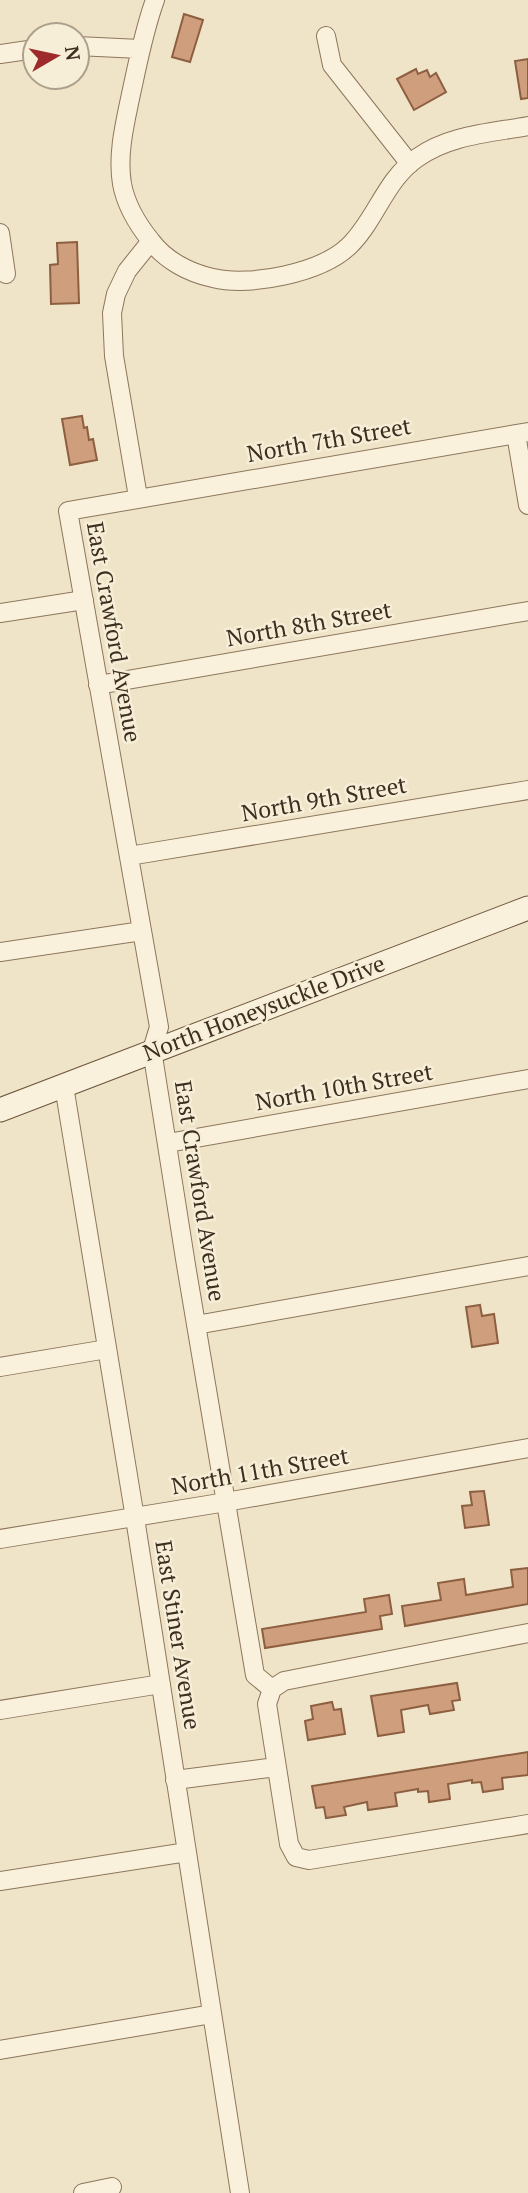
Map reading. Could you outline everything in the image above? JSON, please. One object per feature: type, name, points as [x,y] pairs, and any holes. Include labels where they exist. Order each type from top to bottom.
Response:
[{"type":"street","points":[[155,0],[140,49],[125,124],[120,160],[122,187],[137,224],[159,252],[212,278],[241,281],[303,271],[320,265],[350,246],[371,220],[395,180],[410,164],[439,145],[528,126]]},
{"type":"street","points":[[326,36],[332,65],[410,164]]},
{"type":"street","points":[[91,47],[140,49]]},
{"type":"street","points":[[0,54],[21,51]]},
{"type":"street","points":[[0,233],[6,274]]},
{"type":"street","points":[[138,497],[114,356],[112,313],[116,294],[127,271],[150,241]]},
{"type":"street","points":[[522,433],[528,505]]},
{"type":"street","name":"North 7th Street","points":[[138,497],[522,433]]},
{"type":"street","name":"East Crawford Avenue","points":[[138,497],[68,510],[159,1027],[152,1050],[255,1675],[272,1689]]},
{"type":"street","points":[[0,613],[84,600]]},
{"type":"street","name":"North 8th Street","points":[[99,685],[528,611]]},
{"type":"street","name":"North 9th Street","points":[[129,856],[528,790]]},
{"type":"street","name":"North Honeysuckle Drive","points":[[0,1110],[528,908]]},
{"type":"street","points":[[0,952],[142,931]]},
{"type":"street","name":"North 10th Street","points":[[168,1143],[528,1079]]},
{"type":"street","name":"East Stiner Avenue","points":[[64,1086],[135,1518],[240,2193]]},
{"type":"street","points":[[196,1325],[528,1266]]},
{"type":"street","points":[[0,1367],[107,1349]]},
{"type":"street","name":"North 11th Street","points":[[0,1539],[135,1518],[528,1448]]},
{"type":"street","points":[[528,1633],[284,1681],[272,1689],[267,1704],[289,1844],[296,1857],[323,1859],[528,1824]]},
{"type":"street","points":[[0,1710],[161,1684]]},
{"type":"street","points":[[175,1780],[276,1767]]},
{"type":"street","points":[[0,1881],[187,1852]]},
{"type":"street","points":[[0,2050],[212,2014]]},
{"type":"street","points":[[83,2193],[112,2187]]},
{"type":"building","points":[[184,14],[203,20],[190,62],[172,57]]},
{"type":"building","points":[[528,59],[528,98],[521,99],[515,61]]},
{"type":"building","points":[[416,69],[418,74],[427,70],[430,77],[436,73],[446,92],[414,110],[397,79]]},
{"type":"building","points":[[77,242],[79,303],[51,304],[50,265],[58,264],[57,243]]},
{"type":"building","points":[[82,416],[89,440],[93,439],[97,460],[70,465],[62,419]]},
{"type":"building","points":[[480,1305],[482,1316],[494,1314],[498,1343],[472,1347],[466,1307]]},
{"type":"building","points":[[484,1491],[489,1525],[465,1528],[462,1506],[472,1505],[470,1492]]},
{"type":"building","points":[[528,1568],[528,1604],[405,1626],[402,1606],[441,1600],[438,1583],[464,1579],[466,1595],[513,1587],[511,1570]]},
{"type":"building","points":[[389,1595],[392,1614],[380,1616],[382,1629],[265,1648],[262,1629],[366,1612],[364,1599]]},
{"type":"building","points":[[457,1683],[460,1700],[452,1701],[454,1710],[430,1714],[428,1705],[401,1710],[404,1732],[378,1736],[371,1696]]},
{"type":"building","points":[[332,1702],[334,1710],[341,1709],[345,1734],[308,1740],[305,1721],[313,1719],[311,1706]]},
{"type":"building","points":[[528,1752],[528,1775],[502,1778],[503,1789],[483,1792],[481,1782],[472,1783],[472,1780],[448,1784],[450,1799],[429,1802],[428,1791],[418,1792],[418,1789],[395,1793],[397,1806],[368,1810],[367,1802],[344,1807],[346,1815],[326,1818],[324,1807],[316,1808],[312,1786]]}]
